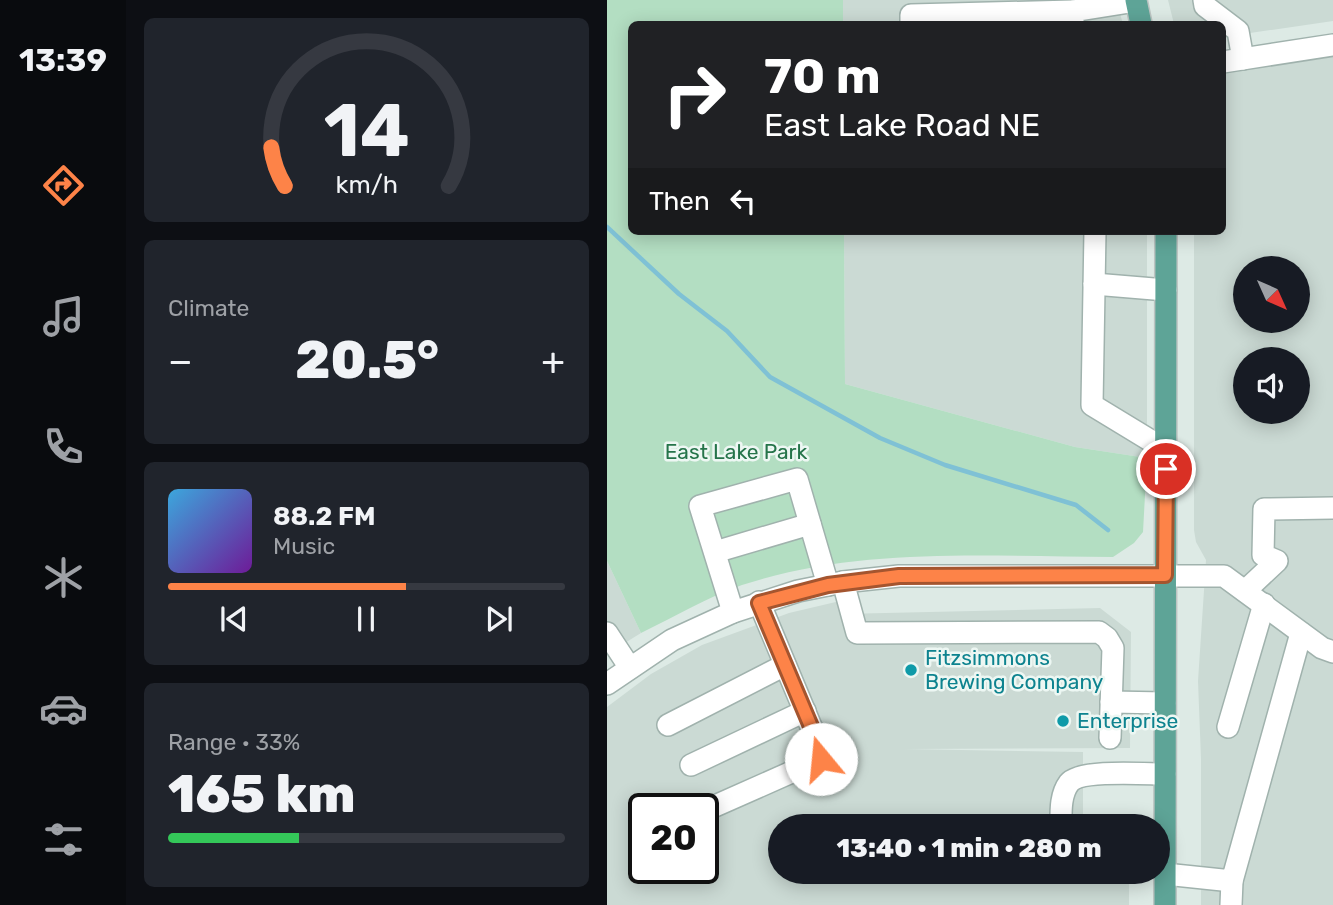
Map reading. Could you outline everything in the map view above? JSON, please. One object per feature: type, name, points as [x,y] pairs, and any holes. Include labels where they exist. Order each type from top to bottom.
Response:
[{"type":"main road","points":[[1136,0],[1140,21]]},
{"type":"main road","points":[[1164,814],[1166,235]]},
{"type":"main road","points":[[1164,884],[1165,905]]},
{"type":"street","points":[[911,21],[911,15],[951,19],[1073,18],[1136,0]]},
{"type":"street","points":[[1204,0],[1205,6],[1225,21]]},
{"type":"street","points":[[1226,22],[1238,31],[1233,61],[1333,45]]},
{"type":"street","points":[[1095,235],[1092,405],[1166,450]]},
{"type":"street","points":[[1094,284],[1166,290]]},
{"type":"street","points":[[733,612],[700,506],[797,479],[810,524],[857,633],[1099,632],[1113,648],[1110,738]]},
{"type":"street","points":[[1245,591],[1277,561],[1263,555],[1264,509],[1333,508]]},
{"type":"street","points":[[715,552],[810,524]]},
{"type":"street","points":[[607,684],[672,640],[733,612],[836,584],[899,576],[1224,576],[1322,648],[1333,652]]},
{"type":"street","points":[[719,804],[821,759],[815,736],[759,603]]},
{"type":"street","points":[[1228,727],[1264,604]]},
{"type":"street","points":[[607,633],[630,668]]},
{"type":"street","points":[[1231,905],[1232,881],[1301,633]]},
{"type":"street","points":[[668,725],[785,665]]},
{"type":"street","points":[[1111,702],[1165,703]]},
{"type":"street","points":[[691,765],[805,712]]},
{"type":"street","points":[[1061,814],[1062,795],[1070,781],[1083,775],[1165,774]]},
{"type":"street","points":[[1170,868],[1232,881]]},
{"type":"shaded area","points":[[843,0],[1116,0],[1122,21],[843,21]]},
{"type":"shaded area","points":[[1168,0],[1333,0],[1333,21],[1226,37],[1226,21],[1173,21]]},
{"type":"shaded area","points":[[1333,57],[1333,905],[1201,905],[1198,681],[1206,560],[1196,542],[1194,235],[1226,235],[1226,73]]},
{"type":"shaded area","points":[[844,235],[1147,235],[1147,458],[1075,447],[845,384]]},
{"type":"shaded area","points":[[607,561],[641,633],[607,654]]},
{"type":"shaded area","points":[[840,601],[841,614],[1100,608],[1131,632],[1130,748],[904,749],[1083,752],[1083,814],[768,814],[768,884],[1129,884],[1129,905],[607,905],[607,707],[651,674],[702,645],[789,613]]},
{"type":"green space","name":"East Lake Park","points":[[607,0],[843,0],[843,21],[628,21],[628,235],[844,235],[845,384],[1075,447],[1147,458],[1143,532],[1134,543],[1113,557],[926,556],[833,564],[787,573],[742,585],[641,633],[607,561]]},
{"type":"waterway","points":[[607,227],[679,294],[727,331],[770,377],[880,438],[945,465],[1076,505],[1108,530]]},
{"type":"place","name":"Fitzsimmons Brewing Company","points":[[911,670]]},
{"type":"place","name":"Enterprise","points":[[1063,721]]},
{"type":"route","points":[[821,759],[815,736],[759,603],[828,585],[899,576],[1165,575],[1166,469]]}]
